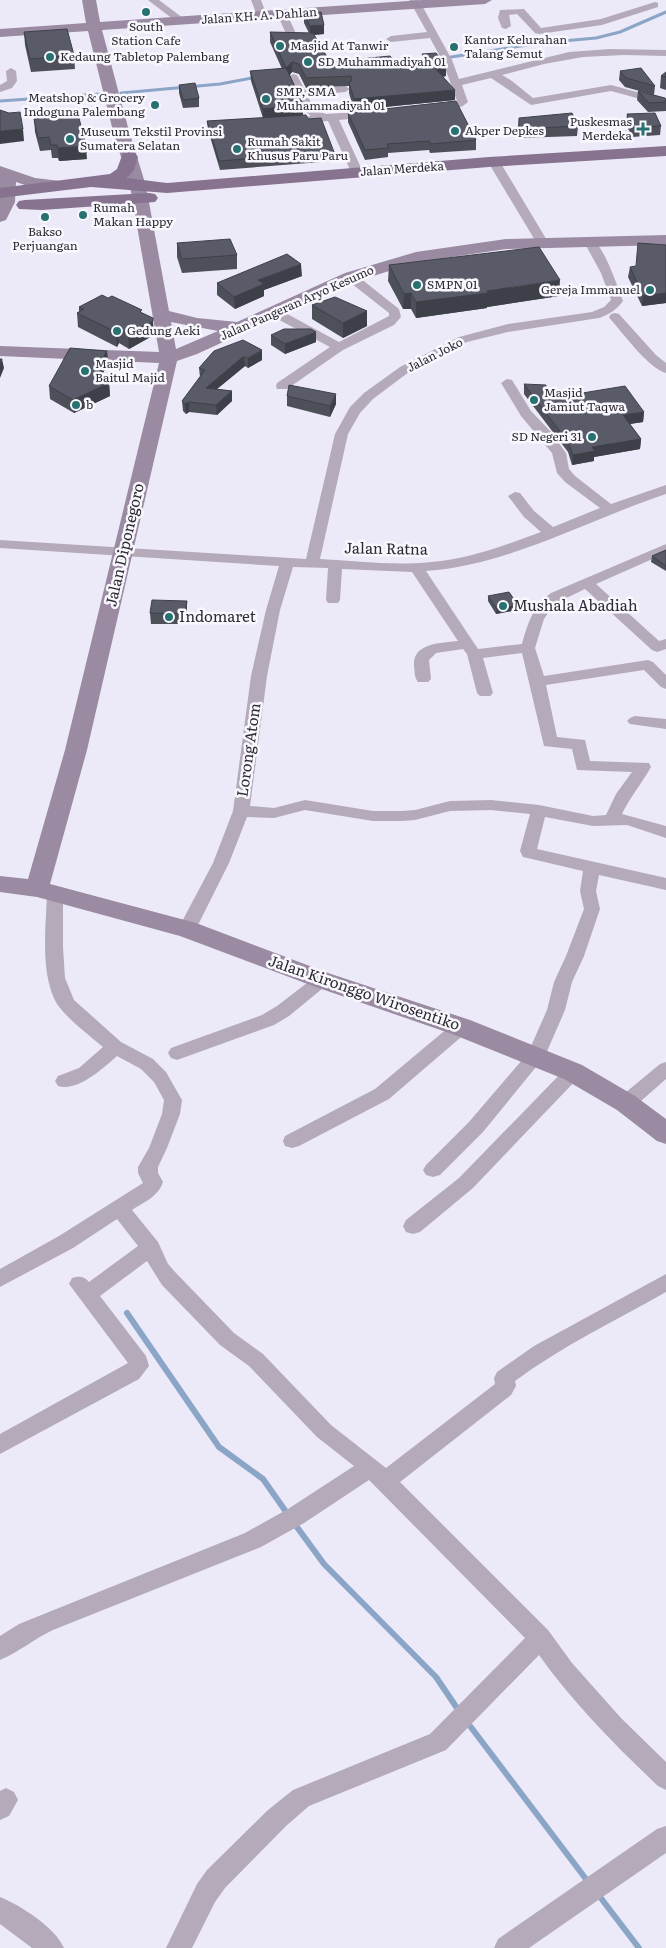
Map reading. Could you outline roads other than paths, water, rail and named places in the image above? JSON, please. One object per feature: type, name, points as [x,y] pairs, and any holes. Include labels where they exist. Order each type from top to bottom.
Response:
[{"type":"main road","name":"Jalan Merdeka","points":[[139,192],[666,151]]},
{"type":"main road","name":"Jalan Merdeka","points":[[139,192],[357,172],[666,156]]},
{"type":"main road","points":[[91,182],[123,174],[127,170],[129,157]]},
{"type":"main road","points":[[3,172],[5,203]]},
{"type":"main road","points":[[5,203],[63,185],[91,182],[121,182],[139,192]]},
{"type":"main road","points":[[5,203],[38,205],[139,192]]},
{"type":"street","points":[[89,0],[94,27],[129,157]]},
{"type":"street","points":[[153,0],[182,21]]},
{"type":"street","points":[[256,0],[262,16]]},
{"type":"street","name":"Jalan KH. A. Dahlan","points":[[0,33],[262,16],[415,3],[485,0]]},
{"type":"street","points":[[504,0],[510,11]]},
{"type":"street","points":[[415,3],[445,57],[462,102],[460,104],[427,109]]},
{"type":"street","points":[[506,26],[503,18],[504,12],[510,11],[520,11],[539,31],[596,23],[655,6]]},
{"type":"street","points":[[282,14],[294,40]]},
{"type":"street","points":[[391,39],[432,35]]},
{"type":"street","points":[[455,83],[495,76],[556,58],[598,51],[666,53]]},
{"type":"street","points":[[0,89],[8,86],[12,81],[11,71]]},
{"type":"street","points":[[293,76],[310,111],[328,118],[357,172]]},
{"type":"street","points":[[495,76],[508,83],[531,102],[610,88],[666,103]]},
{"type":"street","points":[[302,93],[345,89]]},
{"type":"street","points":[[276,122],[379,113]]},
{"type":"street","name":"Jalan Diponegoro","points":[[45,891],[76,750],[169,358],[151,267],[139,192],[129,157]]},
{"type":"street","points":[[495,164],[542,242]]},
{"type":"street","points":[[3,172],[33,183],[63,185]]},
{"type":"street","name":"Jalan Pangeran Aryo Kesumo","points":[[169,358],[191,350],[352,277],[387,264],[435,253],[506,244],[666,240]]},
{"type":"street","name":"Jalan Joko","points":[[312,564],[325,514],[338,446],[346,423],[355,409],[383,384],[403,371],[435,353],[476,335],[500,329],[586,317],[608,310],[617,301],[607,273],[590,242]]},
{"type":"street","points":[[282,386],[339,347],[390,322],[395,317],[395,312],[352,277]]},
{"type":"street","points":[[274,312],[339,347]]},
{"type":"street","points":[[162,316],[239,328]]},
{"type":"street","points":[[615,317],[652,358],[666,369]]},
{"type":"street","points":[[0,351],[169,358]]},
{"type":"street","points":[[652,358],[666,355]]},
{"type":"street","points":[[507,382],[526,413],[559,453],[562,470],[570,479],[610,509]]},
{"type":"street","name":"Jalan Ratna","points":[[0,544],[87,548],[312,564],[417,568],[447,565],[477,558],[551,533],[666,489]]},
{"type":"street","points":[[515,496],[530,514],[551,533]]},
{"type":"street","points":[[611,820],[624,794],[639,776],[643,767],[583,766],[579,744],[550,742],[538,682],[528,648],[540,610],[545,603],[586,582],[665,550]]},
{"type":"street","name":"Lorong Atom","points":[[187,929],[221,863],[240,811],[259,676],[273,610],[287,562]]},
{"type":"street","points":[[333,600],[335,565]]},
{"type":"street","points":[[417,568],[470,649],[485,693]]},
{"type":"street","points":[[586,582],[657,647],[666,644]]},
{"type":"street","points":[[423,679],[421,659],[429,650],[528,648]]},
{"type":"street","points":[[538,682],[648,665],[666,684]]},
{"type":"street","points":[[635,721],[666,724]]},
{"type":"street","points":[[240,811],[274,813],[305,805],[372,816],[402,816],[414,815],[441,807],[491,804],[539,810],[594,822],[628,820],[666,832]]},
{"type":"street","points":[[539,810],[528,852],[666,884]]},
{"type":"street","points":[[433,1170],[476,1127],[536,1056],[556,1010],[563,982],[575,956],[592,909],[588,891],[592,866]]},
{"type":"street","name":"Jalan Kironggo Wirosentiko","points":[[0,884],[45,891],[187,929],[322,980],[462,1027],[574,1072],[626,1103],[666,1134]]},
{"type":"street","points":[[0,1279],[59,1246],[152,1186],[153,1182],[148,1173],[148,1168],[171,1114],[173,1100],[160,1077],[147,1064],[115,1047],[79,1016],[66,1002],[58,986],[45,891]]},
{"type":"street","points":[[177,1053],[268,1020],[283,1011],[322,980]]},
{"type":"street","points":[[292,1141],[382,1094],[462,1027]]},
{"type":"street","points":[[64,1081],[85,1073],[115,1047]]},
{"type":"street","points":[[626,1103],[666,1069]]},
{"type":"street","points":[[413,1226],[466,1183],[574,1072]]},
{"type":"street","points":[[119,1208],[150,1248],[161,1269],[169,1279],[227,1339],[256,1360],[324,1431],[378,1474],[540,1638],[564,1671],[613,1726],[666,1778]]},
{"type":"street","points":[[0,1445],[132,1373],[139,1366],[140,1362],[90,1287],[150,1248]]},
{"type":"street","points":[[0,1649],[27,1631],[45,1623],[216,1556],[434,1445],[504,1389],[506,1386],[504,1378],[516,1369],[666,1282]]},
{"type":"street","points":[[179,1948],[206,1893],[216,1879],[289,1807],[301,1798],[318,1790],[438,1742],[540,1638]]},
{"type":"street","points":[[507,1948],[666,1838]]},
{"type":"street","points":[[0,1909],[20,1922],[51,1948]]},
{"type":"waterway","points":[[445,58],[540,43],[596,38],[620,32],[666,12]]},
{"type":"waterway","points":[[390,63],[429,59]]},
{"type":"waterway","points":[[121,93],[220,84],[257,77]]},
{"type":"waterway","points":[[0,101],[100,94]]},
{"type":"waterway","points":[[127,1313],[219,1447],[263,1479],[289,1516]]},
{"type":"waterway","points":[[294,1523],[324,1564],[436,1677],[459,1711]]},
{"type":"waterway","points":[[467,1722],[589,1883]]},
{"type":"waterway","points":[[597,1893],[639,1948]]},
{"type":"place","name":"South Station Cafe","points":[[146,12]]},
{"type":"place","name":"Masjid At Tanwir","points":[[280,46]]},
{"type":"place","name":"Kantor Kelurahan Talang Semut","points":[[454,47]]},
{"type":"place","name":"Kedaung Tabletop Palembang","points":[[50,57]]},
{"type":"place","name":"SD Muhammadiyah 01","points":[[308,62]]},
{"type":"place","name":"SMP, SMA Muhammadiyah 01","points":[[266,99]]},
{"type":"place","name":"Meatshop & Grocery Indoguna Palembang","points":[[155,105]]},
{"type":"place","name":"Puskesmas Merdeka","points":[[643,129]]},
{"type":"place","name":"Akper Depkes","points":[[455,131]]},
{"type":"place","name":"Museum Tekstil Provinsi Sumatera Selatan","points":[[70,139]]},
{"type":"place","name":"Rumah Sakit Khusus Paru Paru","points":[[237,149]]},
{"type":"place","name":"Rumah Makan Happy","points":[[83,215]]},
{"type":"place","name":"Bakso Perjuangan","points":[[45,217]]},
{"type":"place","name":"SMPN 01","points":[[417,285]]},
{"type":"place","name":"Gereja Immanuel","points":[[650,290]]},
{"type":"place","name":"Gedung Aeki","points":[[117,331]]},
{"type":"place","name":"Masjid Baitul Majid","points":[[85,371]]},
{"type":"place","name":"Masjid Jamiut Taqwa","points":[[534,400]]},
{"type":"place","name":"b","points":[[76,405]]},
{"type":"place","name":"SD Negeri 31","points":[[592,437]]},
{"type":"place","name":"Mushala Abadiah","points":[[503,606]]},
{"type":"place","name":"Indomaret","points":[[169,617]]}]
